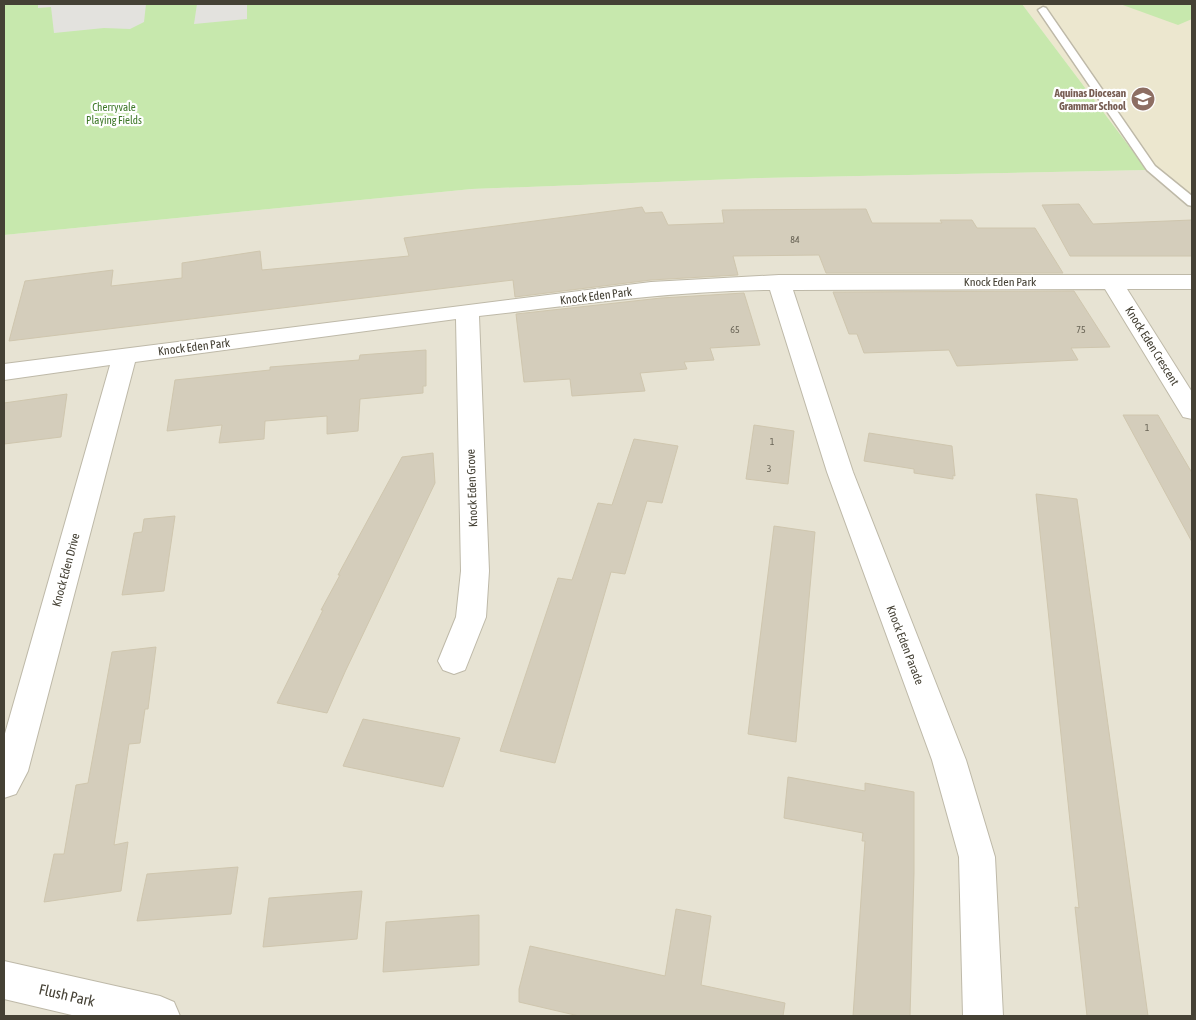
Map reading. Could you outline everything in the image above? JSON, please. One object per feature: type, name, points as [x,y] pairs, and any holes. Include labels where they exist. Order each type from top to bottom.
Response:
[{"type":"street","name":"Knock Eden Park","points":[[4,372],[660,288],[779,282],[1192,282]]},
{"type":"street","name":"Knock Eden Parade","points":[[779,282],[840,472],[949,760],[978,858],[983,1016]]},
{"type":"street","name":"Knock Eden Crescent","points":[[1112,282],[1192,411]]},
{"type":"street","name":"Knock Eden Grove","points":[[454,662],[471,617],[475,571],[467,312]]},
{"type":"street","name":"Knock Eden Drive","points":[[4,783],[11,771],[125,356]]},
{"type":"street","name":"Flush Park","points":[[4,980],[160,1016]]},
{"type":"lane","points":[[1042,10],[1151,168],[1192,202]]},
{"type":"shaded area","points":[[38,4],[146,4],[144,22],[130,29],[104,28],[54,33],[51,7],[38,8]]},
{"type":"shaded area","points":[[197,4],[247,4],[247,19],[194,24]]},
{"type":"shaded area","name":"Aquinas Diocesan Grammar School","points":[[1022,4],[1192,4],[1192,209],[1147,170]]},
{"type":"shaded area","points":[[1147,170],[1192,209],[1192,1016],[4,1016],[4,235],[472,189],[762,178]]},
{"type":"green space","name":"Cherryvale Playing Fields","points":[[4,4],[1022,4],[1147,170],[762,178],[472,189],[4,235]]},
{"type":"green space","points":[[1120,4],[1192,4],[1192,19],[1178,25]]},
{"type":"building","points":[[1079,204],[1093,224],[1192,220],[1192,256],[1070,256],[1042,205]]},
{"type":"building","points":[[642,207],[645,213],[662,212],[668,225],[724,223],[722,210],[866,209],[872,223],[942,223],[940,220],[972,220],[977,228],[1035,228],[1063,273],[826,273],[819,255],[733,256],[738,275],[651,280],[515,297],[513,280],[9,341],[25,281],[113,270],[111,286],[182,278],[182,263],[260,251],[262,270],[409,256],[404,238]]},
{"type":"building","points":[[1074,291],[1110,347],[1071,348],[1078,360],[957,366],[949,350],[864,353],[857,334],[849,334],[833,292]]},
{"type":"building","points":[[744,293],[760,345],[710,348],[714,360],[684,362],[687,369],[640,373],[645,391],[572,396],[570,379],[524,382],[516,314],[661,298]]},
{"type":"building","points":[[426,350],[426,386],[423,386],[423,393],[360,399],[358,431],[327,434],[327,416],[265,421],[264,439],[219,443],[222,425],[167,431],[175,380],[270,370],[270,367],[359,360],[360,355]]},
{"type":"building","points":[[67,394],[61,437],[4,444],[4,403]]},
{"type":"building","points":[[1123,415],[1158,415],[1192,473],[1192,542]]},
{"type":"building","points":[[754,425],[794,431],[788,484],[746,479]]},
{"type":"building","points":[[869,433],[952,446],[955,476],[953,475],[953,479],[914,473],[914,469],[864,461]]},
{"type":"building","points":[[634,439],[678,446],[662,503],[647,501],[625,574],[611,572],[555,763],[500,751],[558,578],[572,580],[598,503],[612,505]]},
{"type":"building","points":[[433,453],[435,483],[327,713],[277,703],[323,610],[321,610],[340,575],[338,575],[402,457]]},
{"type":"building","points":[[1036,494],[1077,499],[1148,1016],[1087,1016],[1075,907],[1079,908]]},
{"type":"building","points":[[175,516],[164,591],[122,595],[134,533],[142,532],[144,519]]},
{"type":"building","points":[[774,526],[815,532],[796,742],[748,734]]},
{"type":"building","points":[[156,647],[148,709],[145,709],[140,743],[129,744],[114,845],[128,842],[121,891],[44,902],[54,854],[64,854],[76,785],[88,783],[112,652]]},
{"type":"building","points":[[363,719],[460,738],[443,787],[343,766]]},
{"type":"building","points":[[788,777],[865,791],[865,783],[914,792],[910,1016],[853,1016],[865,841],[862,841],[863,833],[784,818]]},
{"type":"building","points":[[238,867],[231,914],[137,921],[147,874]]},
{"type":"building","points":[[362,891],[357,939],[263,947],[269,898]]},
{"type":"building","points":[[676,909],[711,916],[701,985],[785,1003],[783,1016],[579,1016],[519,1002],[519,989],[530,946],[665,976]]},
{"type":"building","points":[[479,915],[479,965],[383,972],[386,922]]},
{"type":"place","name":"Aquinas Diocesan Grammar School","points":[[1143,99]]}]
